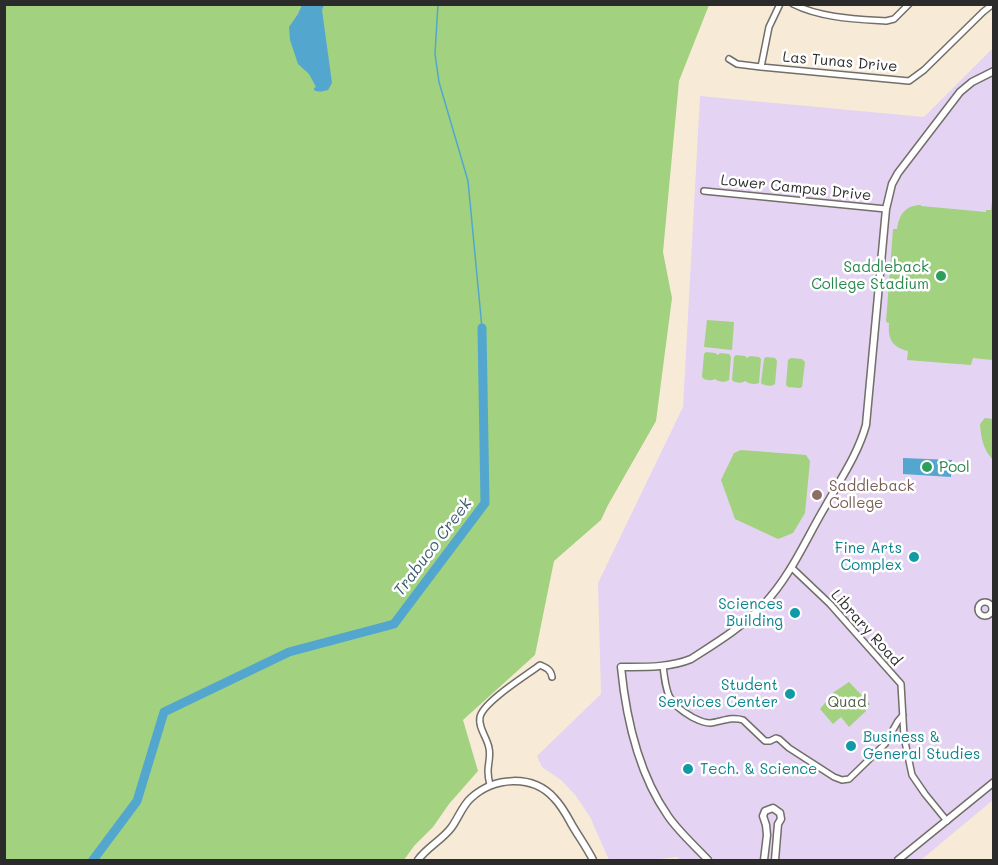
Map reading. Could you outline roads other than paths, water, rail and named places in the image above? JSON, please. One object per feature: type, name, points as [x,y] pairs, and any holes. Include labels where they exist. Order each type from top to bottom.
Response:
[{"type":"street","points":[[761,67],[769,27],[780,4]]},
{"type":"street","points":[[793,4],[806,11],[825,15],[886,21],[894,19],[909,4]]},
{"type":"street","name":"Las Tunas Drive","points":[[729,59],[737,64],[761,67],[909,81],[924,70],[993,4]]},
{"type":"street","points":[[708,861],[669,817],[642,765],[623,692],[621,668],[663,666],[691,659],[764,605],[791,567],[857,450],[866,425],[886,209],[892,184],[960,92],[986,73],[993,71]]},
{"type":"street","name":"Lower Campus Drive","points":[[704,191],[886,209]]},
{"type":"street","name":"Library Road","points":[[791,567],[830,604],[901,684],[903,737],[912,775],[947,821]]},
{"type":"street","points":[[490,785],[489,748],[480,726],[482,712],[490,702],[540,666],[547,668],[552,678]]},
{"type":"street","points":[[663,666],[665,687],[669,697],[683,712],[706,723],[738,718],[743,720],[765,741],[779,739],[801,756],[842,780],[852,778],[885,744],[903,715]]},
{"type":"street","points":[[418,861],[453,826],[469,800],[480,790],[505,781],[527,782],[554,797],[593,861]]},
{"type":"street","points":[[898,861],[993,782]]},
{"type":"street","points":[[764,861],[767,835],[763,814],[767,809],[773,808],[781,815],[778,824],[775,861]]},
{"type":"street","points":[[766,825],[778,824]]},
{"type":"water","points":[[302,5],[324,5],[322,10],[332,83],[328,90],[319,92],[314,90],[316,87],[309,74],[298,64],[290,40],[289,27]]},
{"type":"water","name":"Pool","points":[[903,458],[952,460],[951,477],[903,474]]},
{"type":"waterway","name":"Trabuco Creek","points":[[438,4],[435,54],[439,82],[468,181],[482,328]]},
{"type":"waterway","name":"Trabuco Creek","points":[[93,860],[137,801],[164,712],[289,652],[394,624],[485,503],[482,328]]},
{"type":"place","name":"Saddleback College Stadium","points":[[941,276]]},
{"type":"place","name":"Pool","points":[[927,467]]},
{"type":"place","name":"Saddleback College","points":[[817,495]]},
{"type":"place","name":"Fine Arts Complex","points":[[914,557]]},
{"type":"place","name":"Sciences Building","points":[[795,613]]},
{"type":"place","name":"Student Services Center","points":[[790,694]]},
{"type":"place","name":"Business & General Studies","points":[[851,746]]},
{"type":"place","name":"Tech. & Science","points":[[688,769]]},
{"type":"park label","name":"Quad","points":[[847,702]]}]
